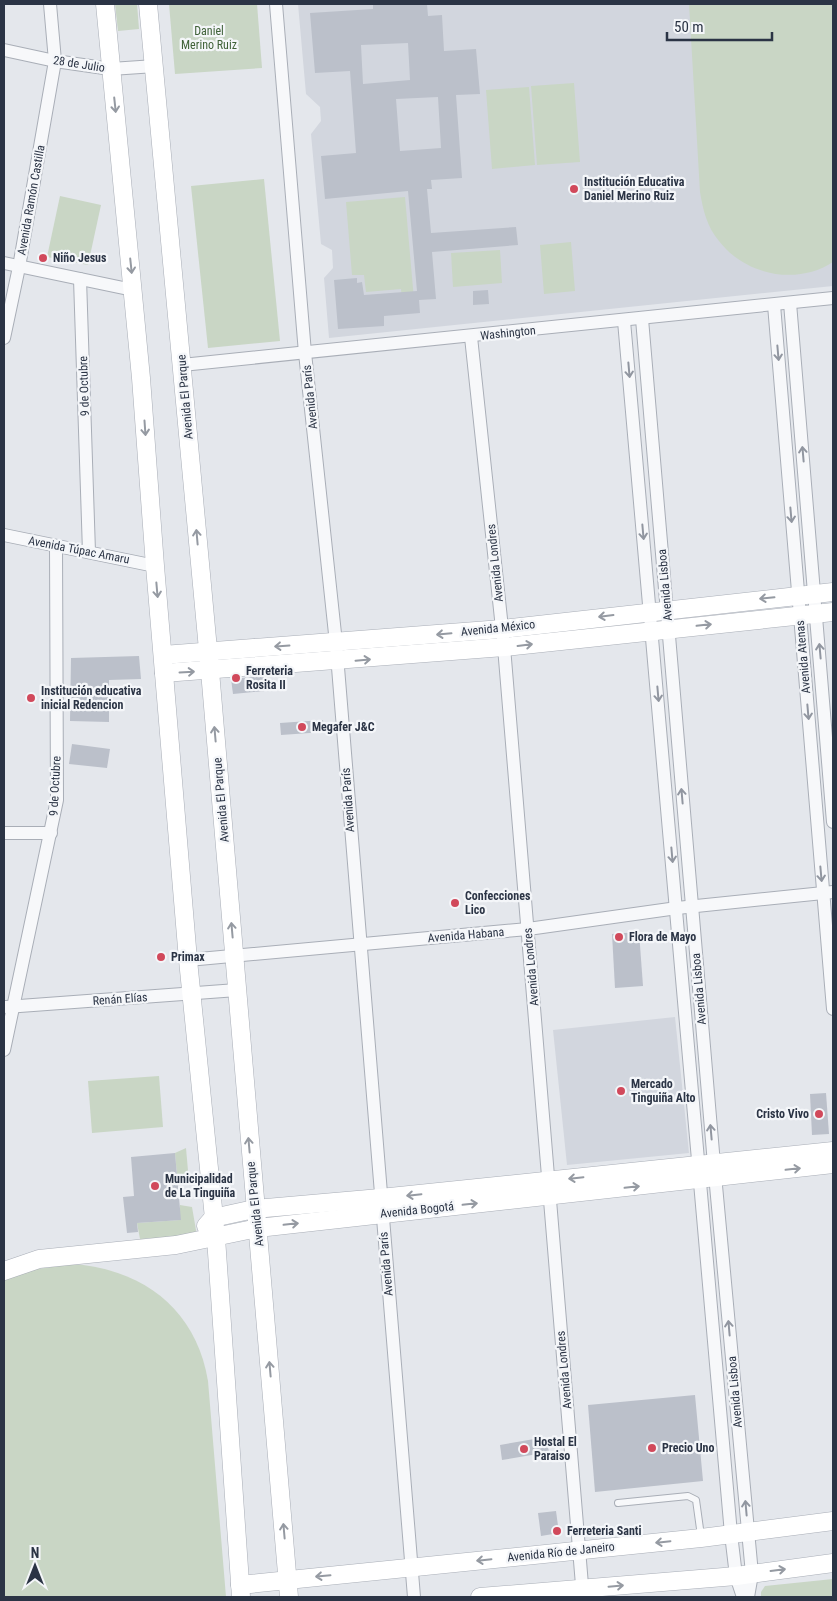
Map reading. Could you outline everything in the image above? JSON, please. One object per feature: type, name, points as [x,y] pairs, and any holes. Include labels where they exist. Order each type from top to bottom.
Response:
[{"type":"street","name":"Avenida Ramón Castilla","points":[[4,338],[19,267],[56,61],[50,4]]},
{"type":"street","points":[[105,4],[133,290],[188,960],[216,1238],[241,1591]]},
{"type":"street","name":"Avenida El Parque","points":[[148,4],[210,671],[237,990],[260,1208],[258,1228],[289,1597]]},
{"type":"street","name":"Avenida París","points":[[276,4],[305,353],[336,643],[359,945],[414,1597]]},
{"type":"street","name":"28 de Julio","points":[[4,50],[56,61],[111,69],[155,66]]},
{"type":"street","points":[[4,263],[133,290]]},
{"type":"street","name":"9 de Octubre","points":[[80,279],[89,552]]},
{"type":"street","name":"Washington","points":[[182,365],[642,320],[833,298]]},
{"type":"street","name":"Avenida Atenas","points":[[790,303],[806,594]]},
{"type":"street","name":"Avenida Atenas","points":[[774,305],[806,594],[817,614],[833,822]]},
{"type":"street","name":"Avenida Lisboa","points":[[642,320],[658,610]]},
{"type":"street","name":"Avenida Lisboa","points":[[624,321],[692,906],[707,1171]]},
{"type":"street","name":"Avenida Londres","points":[[471,337],[504,647],[582,1593]]},
{"type":"street","name":"Avenida Túpac Amaru","points":[[4,535],[155,566]]},
{"type":"street","name":"9 de Octubre","points":[[4,1050],[8,1007],[51,833],[57,800],[56,546]]},
{"type":"street","name":"Avenida México","points":[[162,655],[502,629],[658,610],[833,592]]},
{"type":"street","name":"Avenida Atenas","points":[[817,614],[833,1009]]},
{"type":"street","name":"Avenida México","points":[[164,673],[337,662],[504,647],[660,629],[817,614]]},
{"type":"street","name":"Avenida Lisboa","points":[[660,629],[676,908],[707,1171],[739,1533],[748,1597]]},
{"type":"street","points":[[4,833],[51,833]]},
{"type":"street","name":"Avenida Habana","points":[[188,960],[528,929],[692,906],[828,892]]},
{"type":"street","name":"Renán Elías","points":[[8,1007],[237,990]]},
{"type":"street","name":"Avenida Bogotá","points":[[4,1271],[39,1259],[192,1242],[381,1206],[707,1171],[833,1151]]},
{"type":"street","name":"Avenida Bogotá","points":[[707,1171],[833,1164]]},
{"type":"street","name":"Avenida Bogotá","points":[[214,1218],[260,1208],[381,1206]]},
{"type":"street","points":[[192,1242],[214,1218]]},
{"type":"street","name":"Avenida Río de Janeiro","points":[[241,1591],[288,1580],[701,1538],[833,1521]]},
{"type":"street","points":[[480,1597],[582,1593],[833,1563]]},
{"type":"street","name":"Avenida Lisboa","points":[[743,1597],[744,1575]]},
{"type":"lane","points":[[618,1503],[688,1496],[696,1500],[701,1538]]},
{"type":"shaded area","name":"Institución Educativa Daniel Merino Ruiz","points":[[298,4],[833,4],[833,286],[329,338],[324,278],[333,268],[332,250],[321,244],[311,134],[321,121],[320,107],[306,94]]},
{"type":"shaded area","name":"Mercado Tinguiña Alto","points":[[675,1017],[689,1153],[567,1165],[553,1030]]},
{"type":"green space","points":[[115,4],[137,4],[139,29],[118,31]]},
{"type":"green space","name":"Daniel Merino Ruiz","points":[[169,4],[257,4],[262,68],[175,74]]},
{"type":"green space","points":[[689,4],[833,4],[833,262],[804,274],[772,273],[757,269],[730,253],[711,230],[704,212],[700,192]]},
{"type":"green space","points":[[574,83],[580,162],[537,165],[531,86]]},
{"type":"green space","points":[[529,87],[535,165],[492,169],[486,90]]},
{"type":"green space","points":[[264,179],[280,341],[208,348],[191,186]]},
{"type":"green space","points":[[60,196],[101,205],[88,265],[47,257]]},
{"type":"green space","points":[[405,197],[414,300],[402,301],[401,289],[366,292],[364,275],[352,275],[346,202]]},
{"type":"green space","points":[[571,242],[575,291],[544,294],[540,245]]},
{"type":"green space","points":[[500,250],[502,283],[453,287],[451,253]]},
{"type":"green space","points":[[159,1076],[163,1127],[92,1133],[88,1081]]},
{"type":"green space","points":[[186,1148],[189,1182],[177,1175],[175,1153]]},
{"type":"green space","points":[[180,1205],[192,1207],[197,1236],[140,1239],[137,1223],[180,1220]]},
{"type":"green space","points":[[72,1264],[122,1274],[143,1284],[162,1297],[192,1333],[202,1356],[208,1381],[226,1597],[4,1597],[4,1280],[31,1270]]},
{"type":"green space","points":[[833,1579],[833,1597],[761,1597],[761,1592],[765,1586]]},
{"type":"building","points":[[373,4],[427,4],[428,16],[442,15],[444,51],[476,49],[480,94],[456,95],[462,178],[431,180],[432,189],[427,189],[431,233],[516,227],[518,245],[432,252],[436,299],[419,300],[420,313],[384,316],[384,326],[338,329],[334,280],[357,278],[357,283],[362,282],[364,295],[417,291],[408,191],[325,199],[321,156],[356,153],[350,71],[315,73],[310,13],[373,9]],"holes":[[[408,43],[410,80],[363,84],[361,45]],[[438,97],[441,148],[400,151],[396,99]]]},
{"type":"building","points":[[488,290],[489,304],[473,305],[473,291]]},
{"type":"building","points":[[139,656],[141,679],[109,680],[109,722],[70,721],[71,658]]},
{"type":"building","points":[[264,676],[265,691],[233,694],[231,679]]},
{"type":"building","name":"Megafer J&C","points":[[323,720],[324,732],[281,735],[280,723]]},
{"type":"building","points":[[72,744],[110,749],[107,768],[69,764]]},
{"type":"building","points":[[639,932],[643,986],[615,988],[612,934]]},
{"type":"building","name":"Cristo Vivo","points":[[826,1093],[829,1134],[812,1135],[810,1094]]},
{"type":"building","name":"Municipalidad de La Tinguiña","points":[[175,1153],[181,1220],[137,1223],[138,1232],[127,1233],[123,1197],[134,1196],[131,1157]]},
{"type":"building","points":[[695,1395],[703,1481],[595,1492],[588,1405]]},
{"type":"building","name":"Hostal El Paraiso","points":[[546,1437],[549,1452],[502,1460],[500,1445]]},
{"type":"building","points":[[556,1511],[559,1533],[541,1536],[538,1513]]},
{"type":"place","name":"Institución Educativa Daniel Merino Ruiz","points":[[574,189]]},
{"type":"place","name":"Niño Jesus","points":[[43,258]]},
{"type":"place","name":"Ferreteria Rosita II","points":[[236,678]]},
{"type":"place","name":"Institución educativa inicial Redencion","points":[[31,698]]},
{"type":"place","name":"Megafer J&C","points":[[302,727]]},
{"type":"place","name":"Confecciones Lico","points":[[455,903]]},
{"type":"place","name":"Flora de Mayo","points":[[619,937]]},
{"type":"place","name":"Primax","points":[[161,957]]},
{"type":"place","name":"Mercado Tinguiña Alto","points":[[621,1091]]},
{"type":"place","name":"Cristo Vivo","points":[[819,1114]]},
{"type":"place","name":"Municipalidad de La Tinguiña","points":[[155,1186]]},
{"type":"place","name":"Precio Uno","points":[[652,1448]]},
{"type":"place","name":"Hostal El Paraiso","points":[[524,1449]]},
{"type":"place","name":"Ferreteria Santi","points":[[557,1531]]}]
